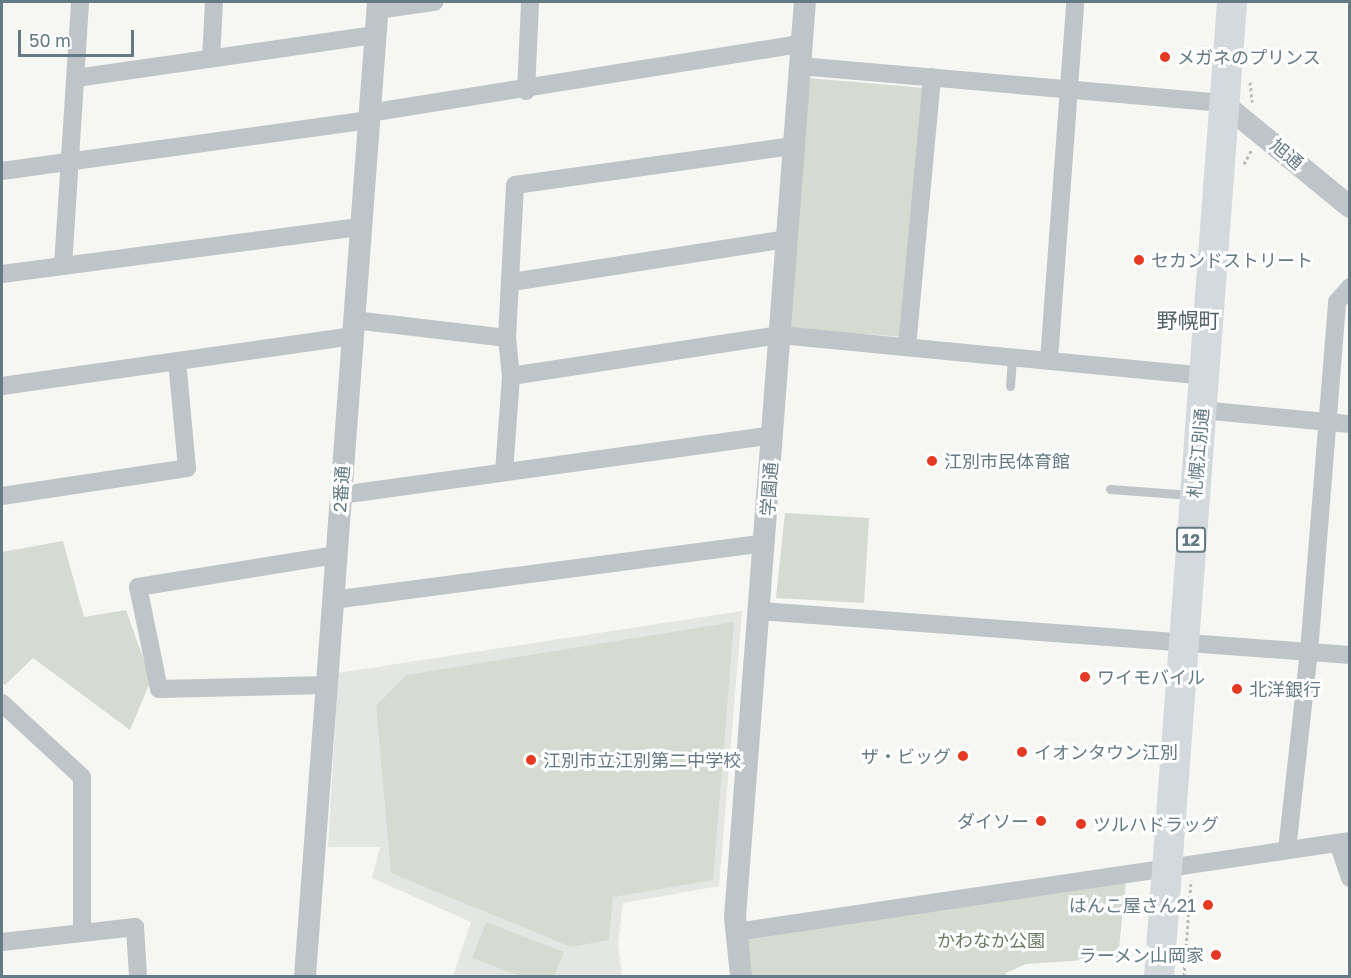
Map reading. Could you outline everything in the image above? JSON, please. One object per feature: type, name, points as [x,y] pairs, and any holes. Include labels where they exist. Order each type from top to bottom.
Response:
[{"type":"highway","name":"札幌江別通","points":[[1159,976],[1182,644],[1232,2]]},
{"type":"street","points":[[63,266],[80,2]]},
{"type":"street","points":[[211,58],[214,2]]},
{"type":"street","points":[[377,6],[434,2]]},
{"type":"street","points":[[526,91],[530,2]]},
{"type":"street","name":"学園通","points":[[741,976],[736,932],[805,2]]},
{"type":"street","points":[[1049,360],[1075,2]]},
{"type":"street","name":"2番通","points":[[305,976],[377,6]]},
{"type":"street","points":[[76,78],[375,35]]},
{"type":"street","points":[[2,171],[369,117],[526,91],[801,55],[932,77],[1223,103]]},
{"type":"street","points":[[907,347],[932,77]]},
{"type":"street","name":"旭通","points":[[1223,103],[1350,207]]},
{"type":"street","points":[[504,472],[511,376],[507,338],[512,282],[515,185],[794,146]]},
{"type":"street","points":[[2,274],[361,227]]},
{"type":"street","points":[[512,282],[788,239]]},
{"type":"street","points":[[1287,850],[1309,652],[1337,302],[1350,287]]},
{"type":"street","points":[[2,386],[177,361],[353,328],[507,338]]},
{"type":"street","points":[[511,376],[780,335],[1204,376]]},
{"type":"street","points":[[2,496],[187,468],[177,361]]},
{"type":"street","points":[[1201,410],[1350,424]]},
{"type":"street","points":[[341,495],[773,435]]},
{"type":"street","points":[[333,600],[765,543]]},
{"type":"street","points":[[327,685],[159,689],[138,587],[336,555]]},
{"type":"street","points":[[760,610],[1182,644],[1350,655]]},
{"type":"street","points":[[3,707],[82,777],[82,931]]},
{"type":"street","points":[[736,932],[1344,842],[1350,878]]},
{"type":"street","points":[[2,942],[82,931],[135,927],[138,976]]},
{"type":"lane","points":[[1010,386],[1012,357]]},
{"type":"lane","points":[[1110,489],[1194,495]]},
{"type":"path","points":[[1251,72],[1250,92],[1256,106]]},
{"type":"shaded area","name":"江別市立江別第二中学校","points":[[742,611],[719,886],[623,903],[618,944],[622,976],[453,976],[471,922],[372,878],[380,847],[328,847],[338,673]]},
{"type":"green space","points":[[808,78],[925,88],[903,337],[786,328]]},
{"type":"green space","points":[[785,513],[869,518],[864,603],[776,598]]},
{"type":"green space","points":[[63,541],[84,617],[126,610],[151,680],[130,730],[33,658],[5,685],[2,682],[2,552]]},
{"type":"green space","name":"江別市立江別第二中学校","points":[[734,622],[713,880],[613,897],[609,940],[571,947],[391,873],[376,706],[406,675]]},
{"type":"green space","name":"かわなか公園","points":[[1126,882],[1118,958],[1026,964],[1006,973],[1006,976],[747,976],[747,934]]},
{"type":"green space","points":[[486,922],[564,952],[554,976],[520,976],[472,958]]},
{"type":"place","name":"メガネのプリンス","points":[[1165,57]]},
{"type":"place","name":"セカンドストリート","points":[[1139,260]]},
{"type":"place","name":"江別市民体育館","points":[[932,461]]},
{"type":"place","name":"ワイモバイル","points":[[1085,677]]},
{"type":"place","name":"北洋銀行","points":[[1237,689]]},
{"type":"place","name":"イオンタウン江別","points":[[1022,752]]},
{"type":"place","name":"ザ・ビッグ","points":[[963,756]]},
{"type":"place","name":"江別市立江別第二中学校","points":[[531,760]]},
{"type":"place","name":"ダイソー","points":[[1041,821]]},
{"type":"place","name":"ツルハドラッグ","points":[[1081,824]]},
{"type":"place","name":"はんこ屋さん21","points":[[1208,905]]},
{"type":"place","name":"ラーメン山岡家","points":[[1216,955]]},
{"type":"district","name":"野幌町","points":[[1188,320]]}]
